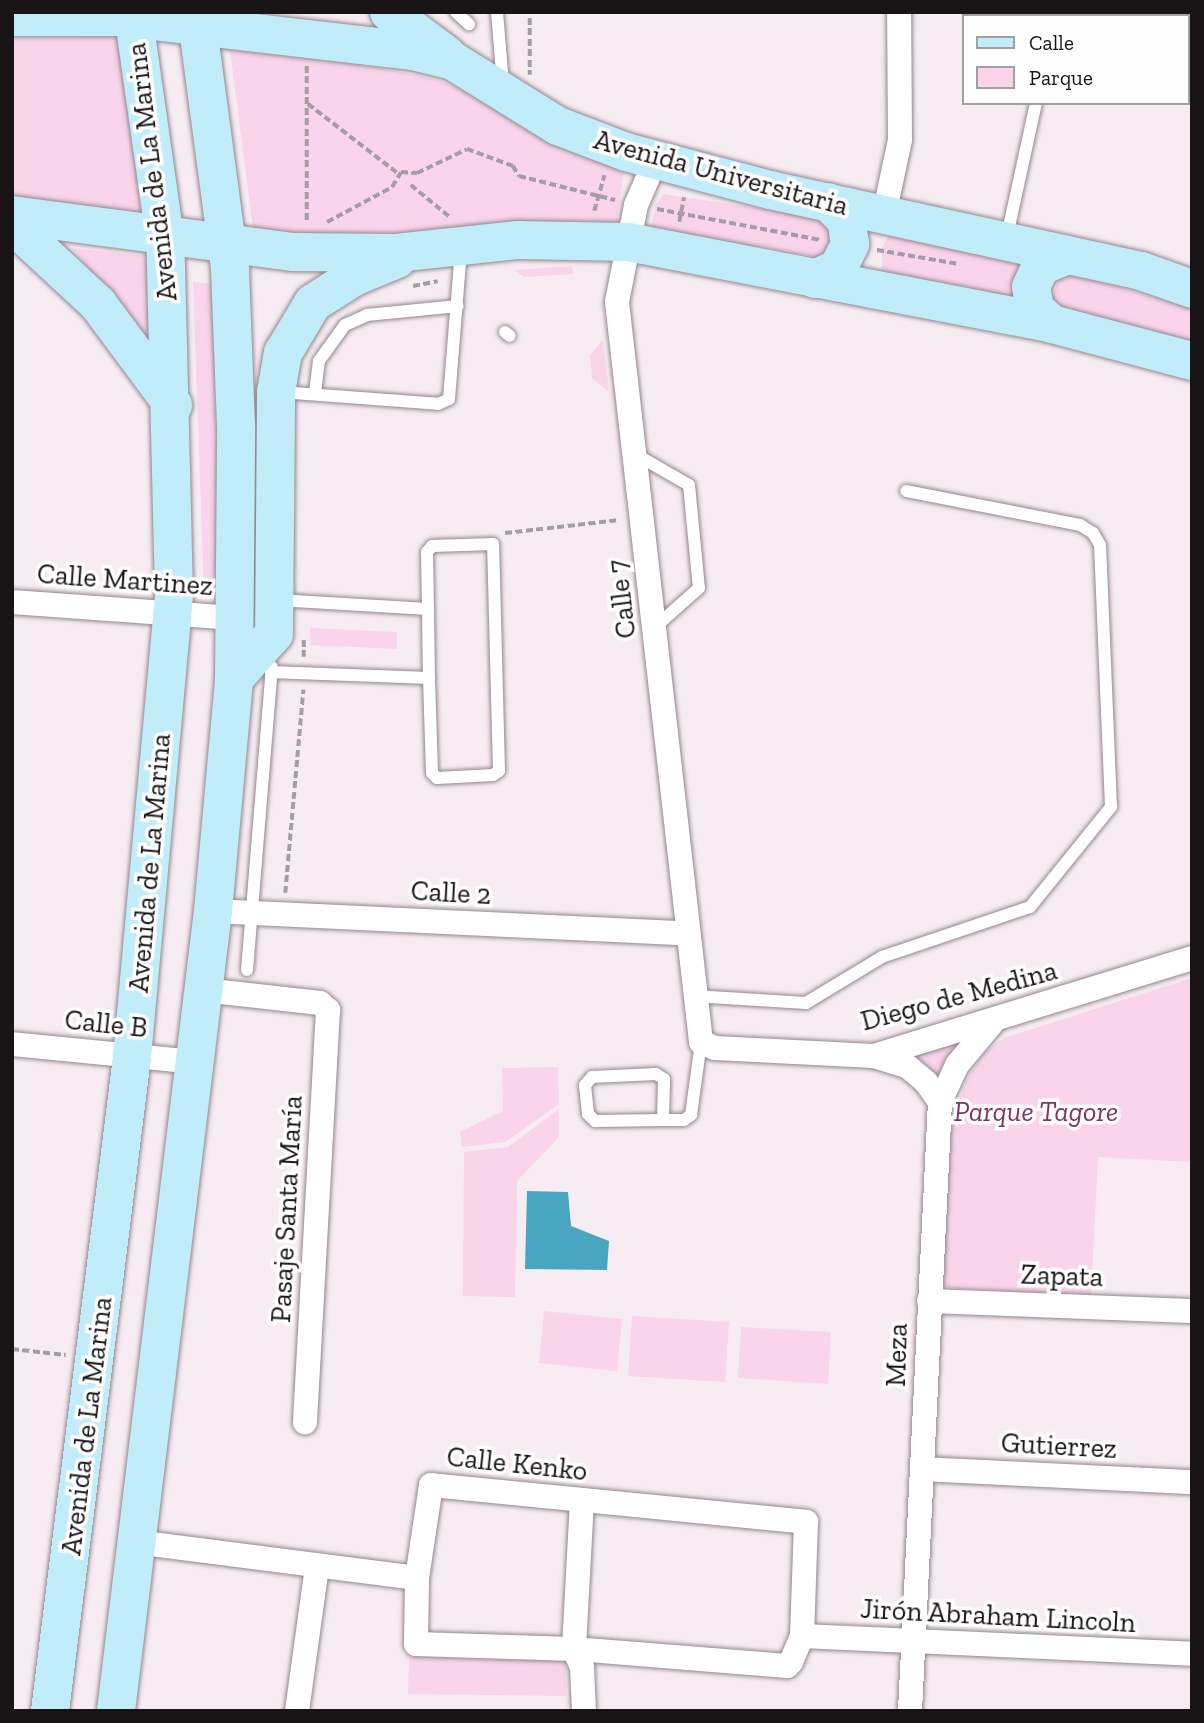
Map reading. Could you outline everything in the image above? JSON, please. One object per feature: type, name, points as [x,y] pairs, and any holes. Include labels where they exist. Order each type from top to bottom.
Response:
[{"type":"main road","points":[[389,12],[423,33],[453,61]]},
{"type":"main road","name":"Avenida Universitaria","points":[[12,17],[41,13],[198,19],[453,61],[517,90],[577,134],[664,153],[828,202],[1190,281]]},
{"type":"main road","name":"Avenida de La Marina","points":[[50,1711],[132,1057],[172,613],[173,405],[166,238],[133,15]]},
{"type":"main road","points":[[116,1711],[213,911],[234,679],[236,426],[228,246],[198,19]]},
{"type":"main road","points":[[815,279],[838,268],[850,244],[846,220],[828,202]]},
{"type":"main road","points":[[12,215],[166,238],[294,252],[418,250],[472,244],[628,242],[1052,324],[1192,361]]},
{"type":"main road","points":[[886,291],[870,264],[870,249],[881,229],[896,217]]},
{"type":"main road","points":[[12,224],[106,313],[173,405]]},
{"type":"main road","points":[[234,679],[275,617],[276,392],[283,353],[313,303],[355,277],[418,250]]},
{"type":"main road","points":[[1052,324],[1035,309],[1031,287],[1041,266],[1068,255]]},
{"type":"street","points":[[896,217],[900,139],[899,12]]},
{"type":"street","name":"Calle 7","points":[[664,153],[636,205],[617,302],[700,1040]]},
{"type":"street","name":"Calle Martinez","points":[[12,602],[234,618]]},
{"type":"street","name":"Calle 2","points":[[213,911],[686,933]]},
{"type":"street","name":"Diego de Medina","points":[[700,1040],[715,1048],[874,1056],[1189,960]]},
{"type":"street","name":"Pasaje Santa María","points":[[203,990],[320,1003],[328,1010],[305,1422]]},
{"type":"street","name":"Meza","points":[[910,1711],[940,1102],[957,1065],[995,1020]]},
{"type":"street","name":"Calle B","points":[[12,1044],[195,1062]]},
{"type":"street","points":[[874,1056],[907,1066],[926,1082],[940,1102]]},
{"type":"street","name":"Zapata","points":[[929,1301],[1192,1311]]},
{"type":"street","name":"Gutierrez","points":[[923,1469],[1192,1482]]},
{"type":"street","name":"Calle Kenko","points":[[417,1578],[430,1485],[806,1523],[802,1636]]},
{"type":"street","points":[[582,1500],[574,1649],[582,1667],[584,1711]]},
{"type":"street","points":[[136,1542],[417,1578],[416,1644],[574,1649],[787,1666],[802,1636]]},
{"type":"street","points":[[297,1711],[317,1566]]},
{"type":"street","name":"Jirón Abraham Lincoln","points":[[802,1636],[1192,1654]]},
{"type":"lane","points":[[456,12],[469,24]]},
{"type":"lane","points":[[497,12],[517,90]]},
{"type":"lane","points":[[1006,240],[1036,105]]},
{"type":"lane","points":[[276,392],[444,403],[451,393],[458,306],[472,244]]},
{"type":"lane","points":[[315,393],[319,361],[345,325],[367,315],[458,306]]},
{"type":"lane","points":[[635,454],[689,485],[699,588],[655,627]]},
{"type":"lane","points":[[694,996],[806,1003],[882,957],[1030,907],[1111,807],[1100,545],[1093,533],[1080,525],[906,491]]},
{"type":"lane","points":[[493,544],[499,771],[493,775],[437,778],[432,773],[427,552],[432,546],[493,544]]},
{"type":"lane","points":[[247,970],[275,617],[428,609]]},
{"type":"lane","points":[[271,672],[429,678]]},
{"type":"lane","points":[[663,1121],[660,1075],[587,1079],[587,1114],[595,1121],[663,1121],[684,1120],[691,1115],[700,1040]]},
{"type":"path","points":[[517,90],[530,18]]},
{"type":"path","points":[[306,36],[307,226]]},
{"type":"path","points":[[308,104],[399,174],[419,172],[467,149],[513,166],[519,176]]},
{"type":"path","points":[[592,219],[607,163]]},
{"type":"path","points":[[315,229],[393,187],[399,174]]},
{"type":"path","points":[[411,185],[472,244]]},
{"type":"path","points":[[678,228],[684,197]]},
{"type":"path","points":[[886,291],[896,217]]},
{"type":"path","points":[[493,544],[508,531],[642,517]]},
{"type":"path","points":[[284,906],[303,690]]},
{"type":"path","points":[[12,1349],[96,1359]]},
{"type":"green space","points":[[1037,12],[1192,12],[1192,97],[1190,14]]},
{"type":"green space","points":[[120,37],[142,219],[12,197],[12,38]]},
{"type":"green space","points":[[230,50],[375,67],[434,79],[483,97],[624,171],[616,226],[607,231],[254,237]]},
{"type":"green space","points":[[664,194],[823,218],[839,234],[822,258],[762,246],[729,252],[651,228],[656,204]]},
{"type":"green space","points":[[892,230],[1032,255],[1024,302],[882,279],[882,247]]},
{"type":"green space","points":[[72,248],[147,256],[153,348]]},
{"type":"green space","points":[[572,266],[573,274],[524,277],[515,270]]},
{"type":"green space","points":[[1073,273],[1151,296],[1165,289],[1192,300],[1192,351],[1050,304],[1060,275]]},
{"type":"green space","points":[[193,282],[212,284],[219,567],[210,591],[204,594]]},
{"type":"green space","points":[[603,339],[609,392],[592,378],[590,355]]},
{"type":"green space","points":[[310,628],[397,632],[397,649],[311,645]]},
{"type":"green space","name":"Parque Tagore","points":[[1192,978],[1192,1162],[1098,1157],[1091,1296],[939,1287],[952,1120],[969,1075],[984,1053],[1004,1038]]},
{"type":"green space","points":[[961,1043],[938,1087],[904,1053],[933,1049]]},
{"type":"green space","points":[[558,1067],[559,1104],[505,1142],[462,1147],[460,1132],[503,1111],[502,1068]]},
{"type":"green space","points":[[559,1109],[559,1137],[517,1181],[515,1297],[463,1296],[464,1152],[508,1147]]},
{"type":"green space","points":[[544,1311],[622,1319],[617,1371],[539,1363]]},
{"type":"green space","points":[[632,1316],[729,1322],[725,1382],[628,1376]]},
{"type":"green space","points":[[741,1327],[831,1332],[828,1384],[738,1378]]},
{"type":"green space","points":[[409,1657],[566,1660],[566,1696],[408,1694]]},
{"type":"water","points":[[527,1191],[568,1192],[571,1226],[609,1241],[607,1270],[525,1269]]}]
